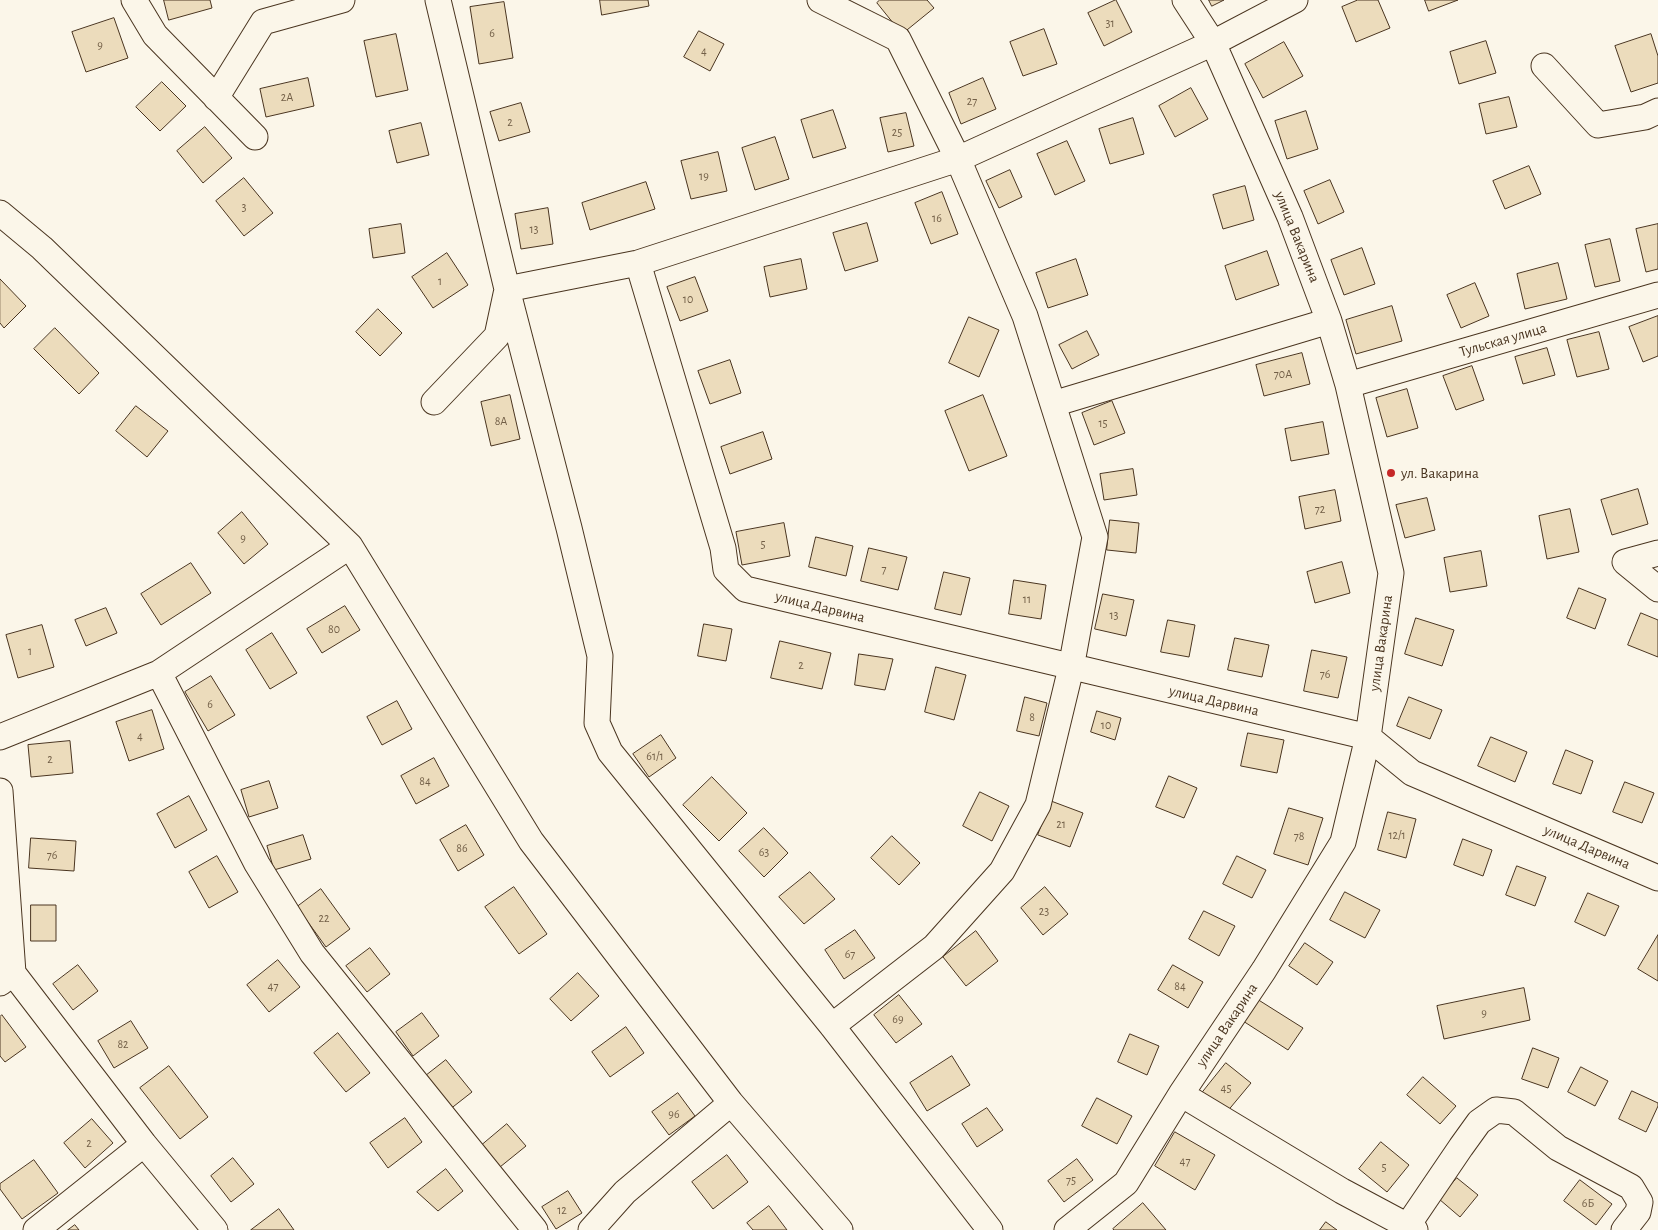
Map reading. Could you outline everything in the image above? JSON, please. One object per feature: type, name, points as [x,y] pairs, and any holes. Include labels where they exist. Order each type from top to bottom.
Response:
[{"type":"street","points":[[134,0],[154,35],[255,138]]},
{"type":"street","points":[[216,98],[263,22],[342,0]]},
{"type":"street","points":[[438,0],[507,289],[600,656],[597,724],[610,752],[832,1026],[990,1230]]},
{"type":"street","points":[[820,0],[898,39],[958,159],[1025,316],[1095,537],[1072,668],[1038,805],[1002,871],[934,947],[832,1026]]},
{"type":"street","name":"улица Вакарина","points":[[1066,1230],[1126,1183],[1181,1094],[1264,970],[1343,842],[1368,737],[1391,573],[1348,385],[1329,321],[1290,217],[1213,43],[1184,0]]},
{"type":"street","points":[[507,289],[638,263],[958,159],[1213,43],[1295,0]]},
{"type":"street","points":[[1544,66],[1598,125],[1645,118],[1658,110]]},
{"type":"street","points":[[0,213],[49,255],[350,546],[531,841],[731,1103],[840,1230]]},
{"type":"street","name":"улица Дарвина","points":[[638,263],[723,548],[726,570],[745,589],[1368,737],[1412,773],[1658,878]]},
{"type":"street","points":[[434,402],[497,336],[507,289]]},
{"type":"street","name":"Тульская улица","points":[[1348,385],[1658,295]]},
{"type":"street","points":[[1053,404],[1329,321]]},
{"type":"street","points":[[0,736],[159,673],[350,546]]},
{"type":"street","points":[[1658,553],[1624,562],[1658,589]]},
{"type":"street","points":[[159,673],[257,864],[312,953],[535,1230]]},
{"type":"street","points":[[0,791],[6,978],[215,1230]]},
{"type":"street","points":[[1181,1094],[1342,1190],[1380,1221],[1411,1228],[1465,1141],[1480,1122],[1496,1110],[1514,1112],[1558,1148],[1631,1187],[1640,1202],[1638,1212],[1624,1230]]},
{"type":"street","points":[[591,1230],[625,1192],[731,1103]]},
{"type":"street","points":[[36,1230],[144,1144]]},
{"type":"building","points":[[164,0],[210,0],[212,8],[169,20]]},
{"type":"building","points":[[600,0],[648,0],[649,6],[602,15]]},
{"type":"building","points":[[880,0],[927,0],[934,8],[902,34],[877,3]]},
{"type":"building","points":[[1116,0],[1132,32],[1104,46],[1088,13]]},
{"type":"building","points":[[1209,0],[1224,0],[1212,6]]},
{"type":"building","points":[[1358,0],[1378,0],[1390,28],[1356,42],[1342,7]]},
{"type":"building","points":[[1425,0],[1458,0],[1429,11]]},
{"type":"building","points":[[504,2],[513,58],[479,64],[470,7]]},
{"type":"building","points":[[114,18],[128,58],[86,72],[72,32]]},
{"type":"building","points":[[1044,29],[1057,64],[1023,76],[1010,42]]},
{"type":"building","points":[[699,31],[724,44],[710,71],[684,57]]},
{"type":"building","points":[[396,34],[408,90],[376,97],[364,41]]},
{"type":"building","points":[[1651,34],[1658,56],[1658,83],[1631,92],[1615,46]]},
{"type":"building","points":[[1486,41],[1496,73],[1459,84],[1450,52]]},
{"type":"building","points":[[1284,42],[1303,76],[1263,98],[1245,64]]},
{"type":"building","points":[[308,78],[314,106],[266,117],[260,89]]},
{"type":"building","points":[[983,78],[996,109],[961,124],[949,93]]},
{"type":"building","points":[[162,82],[186,106],[160,131],[136,107]]},
{"type":"building","points":[[1191,88],[1208,119],[1175,137],[1159,106]]},
{"type":"building","points":[[1509,97],[1517,127],[1486,134],[1479,104]]},
{"type":"building","points":[[521,103],[530,132],[499,141],[490,112]]},
{"type":"building","points":[[833,110],[846,148],[813,158],[801,120]]},
{"type":"building","points":[[1306,111],[1318,149],[1287,159],[1275,121]]},
{"type":"building","points":[[906,113],[914,146],[888,152],[880,118]]},
{"type":"building","points":[[1133,118],[1144,154],[1110,164],[1099,129]]},
{"type":"building","points":[[421,123],[429,155],[397,163],[389,131]]},
{"type":"building","points":[[205,127],[232,158],[203,183],[177,151]]},
{"type":"building","points":[[775,137],[789,179],[755,190],[742,148]]},
{"type":"building","points":[[1067,141],[1085,181],[1055,195],[1037,154]]},
{"type":"building","points":[[718,152],[727,191],[691,199],[681,161]]},
{"type":"building","points":[[1529,166],[1541,194],[1505,209],[1493,181]]},
{"type":"building","points":[[1010,170],[1022,197],[999,208],[986,181]]},
{"type":"building","points":[[244,178],[273,213],[244,236],[216,201]]},
{"type":"building","points":[[1330,180],[1344,212],[1318,224],[1304,191]]},
{"type":"building","points":[[646,182],[655,209],[590,230],[582,203]]},
{"type":"building","points":[[1245,186],[1254,220],[1223,229],[1213,195]]},
{"type":"building","points":[[942,192],[958,234],[931,244],[915,203]]},
{"type":"building","points":[[548,208],[553,244],[521,249],[515,214]]},
{"type":"building","points":[[867,223],[878,261],[845,271],[833,233]]},
{"type":"building","points":[[401,224],[405,253],[373,258],[369,229]]},
{"type":"building","points":[[1658,224],[1658,269],[1646,272],[1636,229]]},
{"type":"building","points":[[1610,239],[1620,281],[1595,287],[1585,245]]},
{"type":"building","points":[[1362,248],[1375,284],[1344,295],[1331,260]]},
{"type":"building","points":[[1267,251],[1279,285],[1236,300],[1225,266]]},
{"type":"building","points":[[447,253],[468,285],[433,308],[412,277]]},
{"type":"building","points":[[801,259],[807,289],[770,297],[764,267]]},
{"type":"building","points":[[1076,259],[1088,295],[1048,308],[1036,273]]},
{"type":"building","points":[[1558,263],[1567,299],[1525,309],[1517,274]]},
{"type":"building","points":[[695,277],[708,311],[680,321],[667,287]]},
{"type":"building","points":[[0,279],[26,306],[4,328],[0,323]]},
{"type":"building","points":[[1475,283],[1489,316],[1461,328],[1447,295]]},
{"type":"building","points":[[1392,306],[1402,341],[1356,354],[1346,320]]},
{"type":"building","points":[[378,309],[402,333],[380,356],[356,332]]},
{"type":"building","points":[[1658,316],[1658,356],[1643,362],[1629,327]]},
{"type":"building","points":[[969,317],[999,330],[979,377],[949,363]]},
{"type":"building","points":[[55,328],[99,373],[79,394],[34,349]]},
{"type":"building","points":[[1087,331],[1099,355],[1072,369],[1059,345]]},
{"type":"building","points":[[1599,332],[1609,369],[1577,377],[1567,340]]},
{"type":"building","points":[[1547,348],[1555,375],[1523,384],[1515,357]]},
{"type":"building","points":[[1302,353],[1310,384],[1264,396],[1256,365]]},
{"type":"building","points":[[730,360],[741,393],[710,404],[698,371]]},
{"type":"building","points":[[1472,366],[1484,400],[1456,410],[1443,376]]},
{"type":"building","points":[[1407,389],[1418,428],[1387,437],[1376,398]]},
{"type":"building","points":[[510,395],[520,439],[491,446],[481,402]]},
{"type":"building","points":[[983,395],[1007,456],[969,471],[945,411]]},
{"type":"building","points":[[1112,401],[1125,433],[1094,445],[1082,413]]},
{"type":"building","points":[[136,406],[168,431],[147,457],[116,431]]},
{"type":"building","points":[[1323,422],[1329,454],[1291,461],[1285,429]]},
{"type":"building","points":[[763,432],[772,459],[730,474],[721,447]]},
{"type":"building","points":[[1133,469],[1137,495],[1104,500],[1100,474]]},
{"type":"building","points":[[1638,489],[1648,524],[1612,535],[1601,500]]},
{"type":"building","points":[[1335,490],[1341,521],[1305,529],[1299,497]]},
{"type":"building","points":[[1427,498],[1435,530],[1405,538],[1396,505]]},
{"type":"building","points":[[1570,509],[1579,552],[1547,559],[1539,516]]},
{"type":"building","points":[[242,512],[268,544],[244,564],[218,533]]},
{"type":"building","points":[[1110,520],[1139,523],[1136,553],[1107,550]]},
{"type":"building","points":[[784,523],[790,556],[742,565],[736,532]]},
{"type":"building","points":[[816,537],[853,546],[846,576],[809,567]]},
{"type":"building","points":[[869,548],[907,557],[898,590],[861,581]]},
{"type":"building","points":[[1481,551],[1487,586],[1450,592],[1444,558]]},
{"type":"building","points":[[1342,562],[1350,593],[1315,603],[1307,572]]},
{"type":"building","points":[[191,563],[211,593],[161,625],[141,594]]},
{"type":"building","points":[[944,572],[970,578],[961,615],[935,609]]},
{"type":"building","points":[[1014,580],[1046,585],[1041,619],[1009,614]]},
{"type":"building","points":[[1579,588],[1606,599],[1595,629],[1567,618]]},
{"type":"building","points":[[1103,594],[1134,600],[1126,636],[1095,629]]},
{"type":"building","points":[[345,606],[360,630],[322,653],[307,629]]},
{"type":"building","points":[[106,608],[117,633],[86,646],[75,620]]},
{"type":"building","points":[[1641,613],[1658,620],[1658,657],[1628,645]]},
{"type":"building","points":[[1416,618],[1454,630],[1442,666],[1405,654]]},
{"type":"building","points":[[1168,620],[1195,625],[1189,657],[1161,652]]},
{"type":"building","points":[[704,624],[732,629],[726,661],[698,656]]},
{"type":"building","points":[[42,625],[54,667],[18,678],[6,635]]},
{"type":"building","points":[[272,633],[297,673],[270,689],[246,650]]},
{"type":"building","points":[[1235,638],[1269,645],[1262,677],[1228,670]]},
{"type":"building","points":[[780,641],[831,653],[822,689],[771,678]]},
{"type":"building","points":[[1312,650],[1347,657],[1338,698],[1304,691]]},
{"type":"building","points":[[859,654],[893,659],[885,690],[855,685]]},
{"type":"building","points":[[936,667],[966,675],[954,720],[925,712]]},
{"type":"building","points":[[211,676],[235,715],[208,731],[185,692]]},
{"type":"building","points":[[1025,697],[1047,703],[1039,736],[1017,731]]},
{"type":"building","points":[[1409,697],[1442,710],[1430,739],[1397,726]]},
{"type":"building","points":[[397,701],[412,729],[382,745],[367,717]]},
{"type":"building","points":[[152,710],[164,749],[129,761],[116,722]]},
{"type":"building","points":[[1097,711],[1121,718],[1115,740],[1091,732]]},
{"type":"building","points":[[1248,733],[1284,740],[1277,773],[1241,766]]},
{"type":"building","points":[[661,735],[676,758],[649,777],[633,754]]},
{"type":"building","points":[[1491,737],[1527,752],[1515,782],[1478,766]]},
{"type":"building","points":[[70,741],[73,773],[31,777],[28,745]]},
{"type":"building","points":[[1566,750],[1593,761],[1581,794],[1553,784]]},
{"type":"building","points":[[434,758],[449,786],[416,804],[401,776]]},
{"type":"building","points":[[1169,776],[1197,788],[1184,818],[1156,807]]},
{"type":"building","points":[[712,777],[747,813],[719,841],[683,805]]},
{"type":"building","points":[[269,781],[278,808],[249,817],[241,790]]},
{"type":"building","points":[[1625,782],[1654,793],[1642,823],[1613,812]]},
{"type":"building","points":[[980,792],[1009,806],[992,841],[963,826]]},
{"type":"building","points":[[189,796],[207,830],[175,848],[157,814]]},
{"type":"building","points":[[1051,801],[1083,813],[1070,847],[1038,835]]},
{"type":"building","points":[[1289,808],[1323,818],[1308,865],[1274,854]]},
{"type":"building","points":[[1388,812],[1416,819],[1406,858],[1378,850]]},
{"type":"building","points":[[466,825],[484,855],[458,871],[440,840]]},
{"type":"building","points":[[764,828],[788,853],[764,877],[739,851]]},
{"type":"building","points":[[303,835],[311,859],[274,870],[267,846]]},
{"type":"building","points":[[892,836],[920,863],[899,885],[871,858]]},
{"type":"building","points":[[31,838],[76,841],[74,871],[29,868]]},
{"type":"building","points":[[1463,839],[1492,850],[1483,876],[1454,865]]},
{"type":"building","points":[[217,856],[238,892],[209,908],[189,872]]},
{"type":"building","points":[[1237,856],[1266,870],[1252,898],[1223,884]]},
{"type":"building","points":[[1517,866],[1546,877],[1535,906],[1506,895]]},
{"type":"building","points":[[810,872],[835,899],[804,924],[779,897]]},
{"type":"building","points":[[514,887],[547,934],[519,954],[485,907]]},
{"type":"building","points":[[1045,887],[1068,914],[1043,935],[1021,908]]},
{"type":"building","points":[[321,889],[350,929],[326,947],[297,907]]},
{"type":"building","points":[[1345,892],[1380,910],[1365,938],[1330,920]]},
{"type":"building","points":[[1588,893],[1619,906],[1605,936],[1575,922]]},
{"type":"building","points":[[31,905],[56,905],[56,941],[31,941]]},
{"type":"building","points":[[1204,911],[1235,926],[1219,956],[1189,939]]},
{"type":"building","points":[[855,930],[875,958],[844,979],[825,950]]},
{"type":"building","points":[[976,931],[998,961],[966,986],[943,957]]},
{"type":"building","points":[[1658,935],[1658,981],[1638,969]]},
{"type":"building","points":[[1305,943],[1333,962],[1317,985],[1289,966]]},
{"type":"building","points":[[370,948],[390,974],[367,992],[346,966]]},
{"type":"building","points":[[278,960],[300,987],[269,1012],[247,985]]},
{"type":"building","points":[[78,965],[98,991],[73,1010],[53,984]]},
{"type":"building","points":[[1173,965],[1203,982],[1188,1008],[1158,990]]},
{"type":"building","points":[[578,973],[599,996],[571,1021],[550,999]]},
{"type":"building","points":[[1524,988],[1530,1020],[1444,1039],[1437,1006]]},
{"type":"building","points":[[899,995],[922,1024],[896,1043],[874,1015]]},
{"type":"building","points":[[1257,999],[1303,1028],[1288,1050],[1243,1021]]},
{"type":"building","points":[[422,1013],[439,1036],[413,1056],[396,1032]]},
{"type":"building","points":[[2,1015],[26,1047],[5,1062],[0,1056],[0,1017]]},
{"type":"building","points":[[131,1021],[148,1048],[114,1068],[98,1041]]},
{"type":"building","points":[[626,1027],[644,1053],[610,1077],[592,1052]]},
{"type":"building","points":[[338,1033],[370,1073],[346,1092],[314,1053]]},
{"type":"building","points":[[1130,1034],[1159,1046],[1147,1075],[1118,1062]]},
{"type":"building","points":[[1533,1048],[1559,1058],[1548,1088],[1522,1079]]},
{"type":"building","points":[[952,1056],[970,1085],[927,1111],[910,1083]]},
{"type":"building","points":[[446,1060],[472,1092],[449,1110],[423,1078]]},
{"type":"building","points":[[1226,1063],[1251,1083],[1226,1113],[1202,1093]]},
{"type":"building","points":[[169,1066],[208,1117],[180,1139],[140,1088]]},
{"type":"building","points":[[1581,1067],[1608,1081],[1595,1106],[1568,1092]]},
{"type":"building","points":[[1423,1077],[1456,1106],[1440,1124],[1407,1095]]},
{"type":"building","points":[[1632,1091],[1658,1103],[1646,1132],[1619,1119]]},
{"type":"building","points":[[678,1093],[695,1116],[669,1135],[652,1112]]},
{"type":"building","points":[[1097,1098],[1132,1116],[1117,1144],[1082,1126]]},
{"type":"building","points":[[987,1108],[1003,1130],[977,1147],[962,1124]]},
{"type":"building","points":[[405,1118],[422,1142],[388,1168],[370,1143]]},
{"type":"building","points":[[92,1119],[113,1143],[85,1168],[64,1143]]},
{"type":"building","points":[[507,1124],[526,1146],[500,1167],[482,1145]]},
{"type":"building","points":[[1175,1132],[1215,1155],[1195,1190],[1155,1166]]},
{"type":"building","points":[[1381,1142],[1409,1165],[1387,1192],[1359,1169]]},
{"type":"building","points":[[727,1155],[748,1182],[713,1209],[692,1182]]},
{"type":"building","points":[[233,1158],[254,1184],[231,1202],[211,1176]]},
{"type":"building","points":[[1077,1159],[1093,1180],[1064,1202],[1048,1181]]},
{"type":"building","points":[[34,1160],[58,1193],[22,1219],[0,1189],[0,1184]]},
{"type":"building","points":[[446,1169],[463,1191],[438,1211],[417,1192]]},
{"type":"building","points":[[1457,1178],[1478,1195],[1460,1217],[1439,1199]]},
{"type":"building","points":[[1580,1180],[1612,1204],[1596,1225],[1564,1201]]},
{"type":"building","points":[[568,1191],[582,1213],[556,1229],[542,1207]]},
{"type":"building","points":[[1143,1203],[1166,1230],[1113,1229]]},
{"type":"building","points":[[769,1206],[787,1230],[753,1230],[747,1223]]},
{"type":"building","points":[[279,1209],[294,1230],[251,1230]]},
{"type":"building","points":[[1326,1222],[1337,1230],[1320,1230]]},
{"type":"building","points":[[75,1225],[79,1230],[68,1230]]},
{"type":"place","name":"ул. Вакарина","points":[[1391,473]]}]
